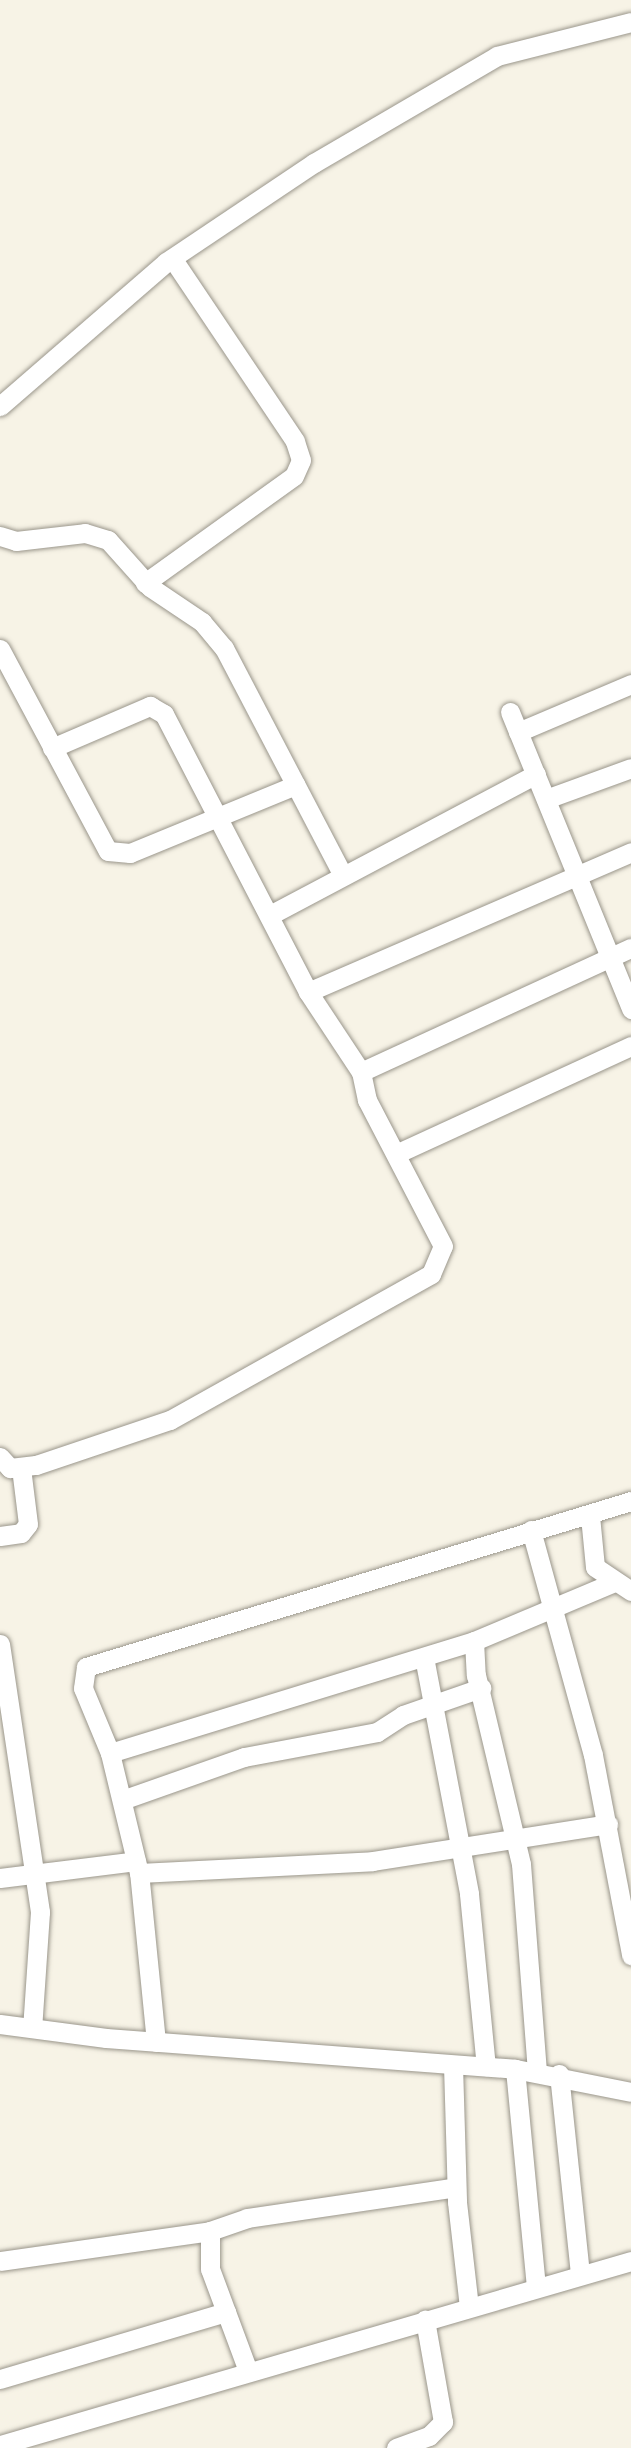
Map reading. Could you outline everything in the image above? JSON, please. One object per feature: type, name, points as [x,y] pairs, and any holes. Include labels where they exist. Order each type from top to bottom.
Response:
[{"type":"street","points":[[0,406],[172,257],[479,65],[528,44],[631,22]]},
{"type":"street","points":[[145,583],[294,476],[301,460],[295,441],[172,257]]},
{"type":"street","points":[[0,536],[99,536],[145,583],[185,607],[224,648],[343,876]]},
{"type":"street","points":[[0,649],[95,834],[118,855],[296,785]]},
{"type":"street","points":[[518,732],[631,684]]},
{"type":"street","points":[[0,1457],[10,1468],[21,1468],[170,1420],[431,1274],[443,1246],[367,1100],[361,1072],[308,992],[220,816],[158,708],[138,710],[52,748]]},
{"type":"street","points":[[510,712],[631,1009]]},
{"type":"street","points":[[545,799],[631,768]]},
{"type":"street","points":[[270,915],[536,774]]},
{"type":"street","points":[[308,992],[575,873],[631,852]]},
{"type":"street","points":[[361,1072],[631,948]]},
{"type":"street","points":[[396,1154],[631,1046]]},
{"type":"street","points":[[0,1536],[21,1533],[28,1524],[21,1468]]},
{"type":"street","points":[[156,2042],[137,1867],[110,1753],[83,1688],[81,1676],[93,1661],[631,1502]]},
{"type":"street","points":[[590,1516],[590,1553],[612,1583],[631,1591]]},
{"type":"street","points":[[531,1530],[608,1824],[631,1955]]},
{"type":"street","points":[[110,1753],[474,1641],[612,1583]]},
{"type":"street","points":[[474,1641],[481,1688],[516,1839],[537,2071]]},
{"type":"street","points":[[0,1644],[41,1927],[32,2028]]},
{"type":"street","points":[[424,1657],[435,1701],[460,1847],[486,2066]]},
{"type":"street","points":[[122,1800],[244,1757],[377,1732],[435,1701],[481,1688]]},
{"type":"street","points":[[0,1878],[34,1873],[137,1867],[373,1861],[608,1824]]},
{"type":"street","points":[[0,2024],[156,2042],[537,2071],[631,2092]]},
{"type":"street","points":[[453,2065],[456,2187],[469,2307]]},
{"type":"street","points":[[515,2069],[536,2288]]},
{"type":"street","points":[[559,2074],[580,2275]]},
{"type":"street","points":[[0,2261],[210,2231],[247,2218],[456,2187]]},
{"type":"street","points":[[210,2231],[210,2269],[248,2371]]},
{"type":"street","points":[[0,2445],[631,2261]]},
{"type":"street","points":[[0,2379],[226,2312]]},
{"type":"street","points":[[396,2448],[429,2436],[443,2422],[425,2320]]}]
